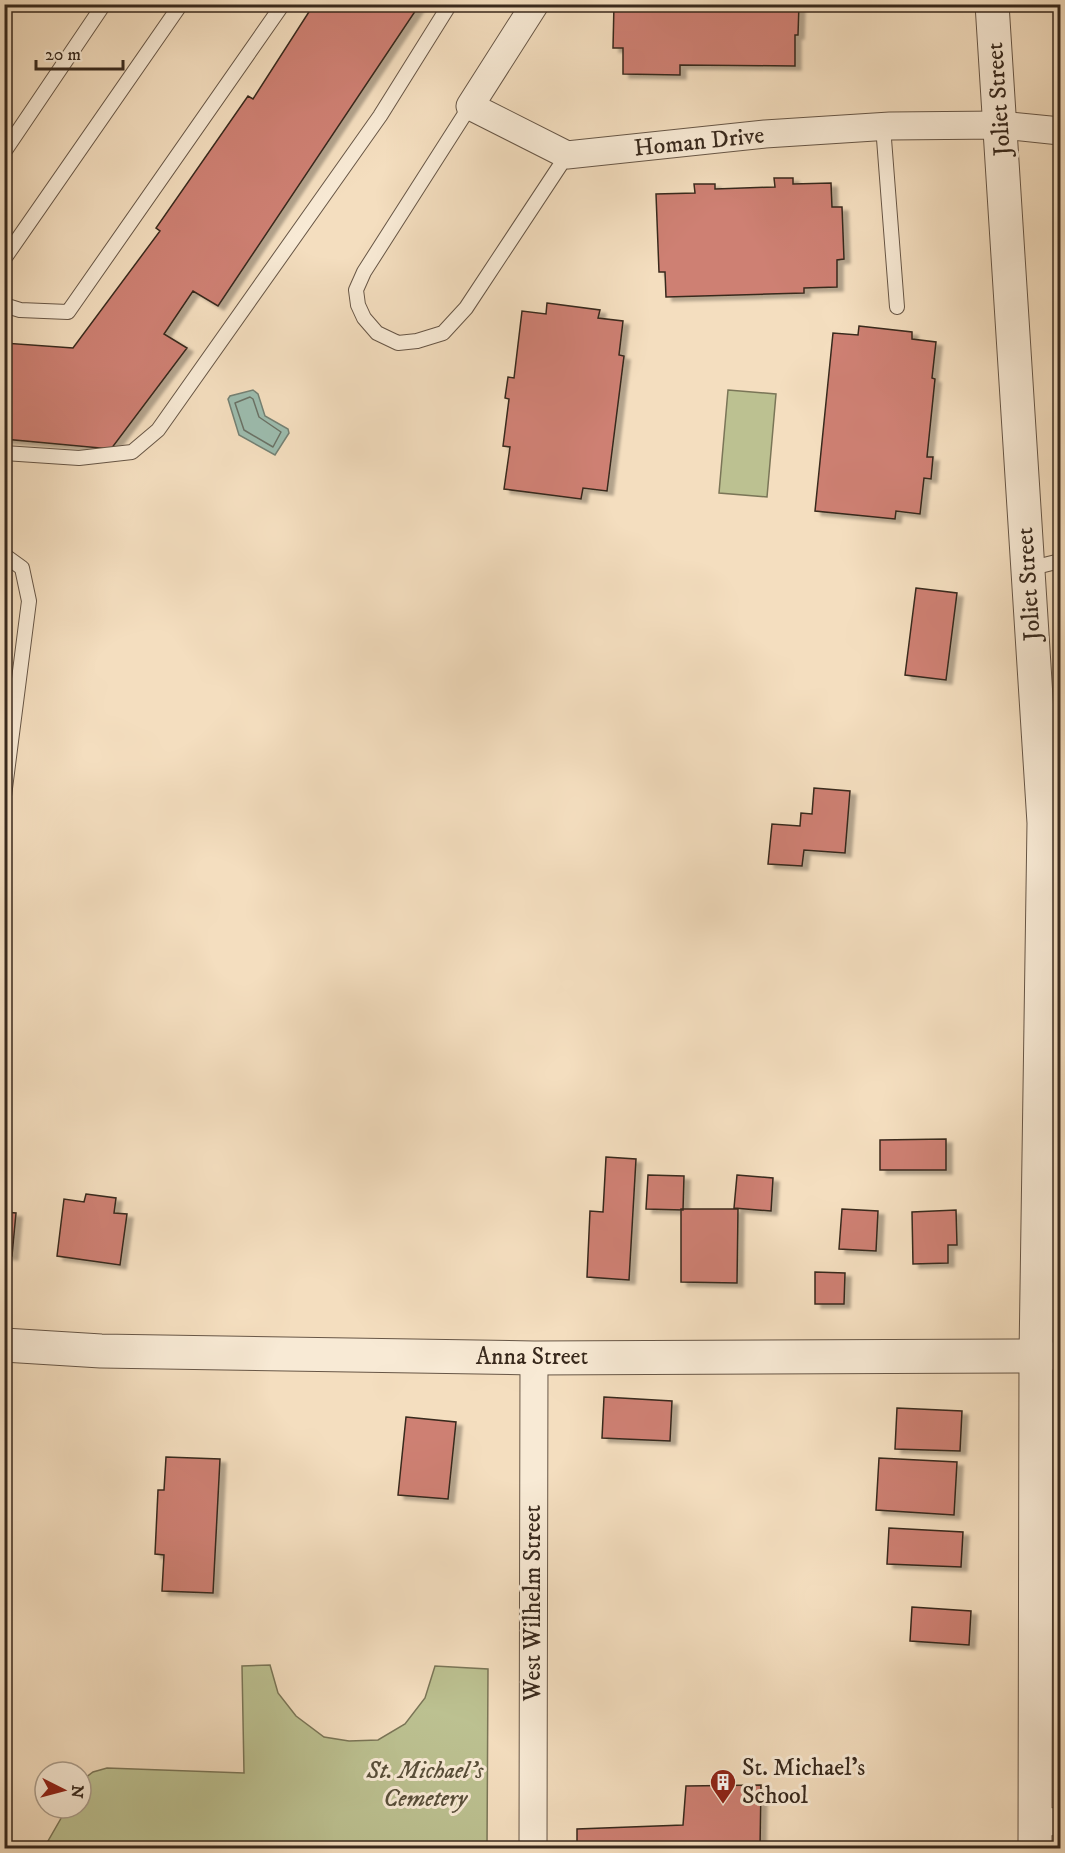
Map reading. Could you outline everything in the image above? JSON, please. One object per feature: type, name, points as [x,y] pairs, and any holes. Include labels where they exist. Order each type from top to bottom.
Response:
[{"type":"street","points":[[535,4],[470,106],[567,155]]},
{"type":"street","name":"Joliet Street","points":[[992,4],[1028,569],[1052,824],[1043,1831]]},
{"type":"street","name":"Homan Drive","points":[[567,155],[765,134],[883,126],[1001,125],[1060,131]]},
{"type":"street","name":"Anna Street","points":[[4,1345],[101,1351],[534,1358],[1048,1356]]},
{"type":"street","name":"West Wilhelm Street","points":[[532,1848],[534,1358]]},
{"type":"lane","points":[[4,152],[104,4]]},
{"type":"lane","points":[[4,259],[181,4]]},
{"type":"lane","points":[[4,305],[20,310],[68,312],[283,4]]},
{"type":"lane","points":[[4,453],[79,458],[132,452],[158,430],[380,116],[450,4]]},
{"type":"lane","points":[[470,106],[364,272],[356,290],[357,305],[364,318],[377,333],[398,343],[417,341],[443,333],[466,308],[567,155]]},
{"type":"lane","points":[[883,126],[897,307]]},
{"type":"lane","points":[[4,555],[22,568],[29,600],[4,796]]},
{"type":"lane","points":[[1028,569],[1060,561]]},
{"type":"green space","points":[[728,390],[776,394],[767,497],[719,493]]},
{"type":"green space","name":"St. Michael's Cemetery","points":[[270,1665],[278,1693],[296,1716],[324,1737],[349,1741],[378,1740],[405,1724],[425,1698],[435,1666],[488,1669],[487,1848],[44,1848],[60,1820],[93,1820],[93,1772],[107,1768],[244,1773],[242,1666]]},
{"type":"water","points":[[253,390],[258,394],[265,416],[288,429],[289,433],[275,455],[239,435],[228,399],[230,396]]},
{"type":"building","points":[[314,4],[420,4],[218,306],[193,291],[164,334],[187,348],[111,449],[4,439],[4,343],[73,348],[160,231],[156,228],[248,96],[253,99]]},
{"type":"building","points":[[614,4],[799,4],[798,35],[795,35],[795,66],[680,65],[680,75],[623,74],[623,48],[613,48]]},
{"type":"building","points":[[774,178],[793,178],[793,184],[831,183],[832,207],[842,207],[844,259],[837,260],[837,287],[804,288],[804,293],[666,297],[665,272],[659,272],[656,194],[695,193],[694,184],[715,184],[715,189],[775,187]]},
{"type":"building","points":[[547,303],[600,310],[598,318],[623,321],[619,355],[624,356],[607,491],[583,488],[581,499],[504,489],[510,447],[503,446],[509,399],[505,398],[508,377],[514,378],[522,311],[546,314]]},
{"type":"building","points":[[859,326],[912,332],[912,339],[936,342],[932,378],[935,379],[927,457],[933,457],[931,479],[924,478],[920,514],[896,511],[895,519],[815,511],[833,333],[858,335]]},
{"type":"building","points":[[916,588],[957,593],[946,680],[905,675]]},
{"type":"building","points":[[814,788],[850,791],[845,853],[804,850],[802,866],[768,864],[772,824],[800,826],[801,813],[812,814]]},
{"type":"building","points":[[946,1139],[946,1170],[880,1170],[880,1140]]},
{"type":"building","points":[[606,1157],[636,1159],[629,1280],[587,1277],[590,1211],[603,1212]]},
{"type":"building","points":[[648,1175],[684,1176],[683,1210],[646,1209]]},
{"type":"building","points":[[737,1175],[773,1178],[771,1211],[734,1208]]},
{"type":"building","points":[[86,1194],[116,1198],[114,1213],[127,1214],[120,1265],[57,1256],[64,1199],[84,1202]]},
{"type":"building","points":[[681,1209],[738,1209],[737,1283],[681,1282]]},
{"type":"building","points":[[842,1209],[878,1211],[876,1251],[839,1249]]},
{"type":"building","points":[[956,1210],[957,1245],[948,1245],[948,1263],[913,1264],[912,1212]]},
{"type":"building","points":[[4,1212],[16,1213],[12,1256],[4,1255]]},
{"type":"building","points":[[815,1272],[845,1273],[844,1304],[815,1304]]},
{"type":"building","points":[[604,1397],[672,1401],[670,1441],[602,1438]]},
{"type":"building","points":[[897,1408],[962,1411],[960,1451],[895,1449]]},
{"type":"building","points":[[406,1417],[456,1422],[448,1499],[398,1495]]},
{"type":"building","points":[[166,1457],[220,1459],[213,1593],[162,1591],[164,1555],[155,1554],[158,1490],[164,1490]]},
{"type":"building","points":[[879,1458],[957,1462],[954,1515],[876,1510]]},
{"type":"building","points":[[889,1528],[963,1532],[961,1567],[887,1564]]},
{"type":"building","points":[[912,1607],[971,1611],[969,1645],[910,1641]]},
{"type":"building","name":"St. Michael's School","points":[[761,1785],[760,1848],[577,1848],[577,1829],[683,1825],[686,1786]]},
{"type":"place","name":"St. Michael's School","points":[[723,1805]]}]
